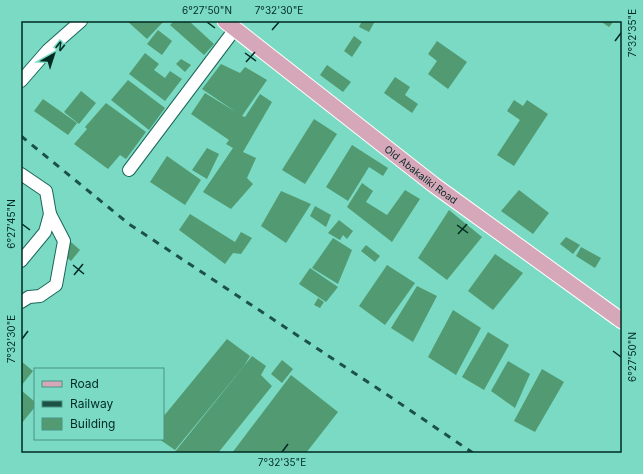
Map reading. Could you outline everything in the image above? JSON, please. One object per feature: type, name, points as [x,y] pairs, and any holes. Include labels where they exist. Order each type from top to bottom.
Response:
[{"type":"main road","name":"Old Abakaliki Road","points":[[230,25],[434,185],[622,321]]},
{"type":"street","points":[[21,81],[48,50],[81,21]]},
{"type":"street","points":[[129,170],[230,25]]},
{"type":"street","points":[[21,174],[46,191],[50,214],[64,241],[56,285],[40,296],[29,297],[21,302]]},
{"type":"street","points":[[21,262],[45,232],[50,214]]},
{"type":"building","points":[[127,21],[164,21],[147,39]]},
{"type":"building","points":[[174,21],[189,21],[214,44],[204,55],[170,25]]},
{"type":"building","points":[[362,21],[375,21],[369,32],[359,27]]},
{"type":"building","points":[[600,21],[614,21],[609,27]]},
{"type":"building","points":[[158,30],[172,41],[162,55],[147,44]]},
{"type":"building","points":[[354,36],[362,42],[352,57],[344,51]]},
{"type":"building","points":[[437,41],[467,62],[448,89],[428,74],[437,61],[428,54]]},
{"type":"building","points":[[145,53],[159,64],[154,70],[165,78],[170,71],[182,79],[165,101],[129,74]]},
{"type":"building","points":[[181,59],[191,65],[185,72],[176,64]]},
{"type":"building","points":[[221,64],[240,73],[245,67],[267,80],[242,116],[245,117],[260,94],[272,102],[243,152],[256,158],[247,178],[253,184],[231,209],[203,192],[233,148],[226,144],[229,140],[191,114],[205,93],[236,112],[202,89]]},
{"type":"building","points":[[327,65],[351,82],[343,92],[320,75]]},
{"type":"building","points":[[395,77],[410,87],[405,95],[418,104],[412,113],[384,93]]},
{"type":"building","points":[[128,80],[165,108],[149,130],[111,100]]},
{"type":"building","points":[[81,91],[96,103],[79,124],[64,112]]},
{"type":"building","points":[[43,99],[77,123],[68,135],[34,111]]},
{"type":"building","points":[[514,100],[523,106],[527,100],[548,114],[514,166],[497,155],[520,120],[507,111]]},
{"type":"building","points":[[106,103],[146,132],[126,159],[120,155],[108,169],[74,144],[87,129],[85,127]]},
{"type":"building","points":[[314,119],[337,134],[305,184],[282,170]]},
{"type":"building","points":[[352,145],[388,168],[383,176],[369,167],[348,201],[326,187]]},
{"type":"building","points":[[207,148],[219,154],[207,179],[192,170]]},
{"type":"building","points":[[167,156],[201,180],[185,205],[150,182]]},
{"type":"building","points":[[362,183],[373,191],[366,202],[387,215],[405,190],[420,199],[392,242],[347,207]]},
{"type":"building","points":[[519,190],[549,213],[533,234],[501,211]]},
{"type":"building","points":[[281,191],[311,204],[286,243],[261,226]]},
{"type":"building","points":[[315,206],[331,215],[326,227],[310,216]]},
{"type":"building","points":[[449,210],[482,237],[447,280],[418,258]]},
{"type":"building","points":[[190,214],[235,242],[241,232],[252,238],[241,254],[233,253],[225,264],[179,230]]},
{"type":"building","points":[[339,220],[353,231],[347,239],[343,235],[340,240],[328,233]]},
{"type":"building","points":[[566,237],[580,245],[573,254],[560,244]]},
{"type":"building","points":[[333,238],[352,250],[338,284],[312,268]]},
{"type":"building","points":[[71,242],[80,250],[71,261],[61,253]]},
{"type":"building","points":[[366,245],[380,256],[375,262],[361,251]]},
{"type":"building","points":[[581,247],[601,258],[595,268],[576,256]]},
{"type":"building","points":[[495,254],[523,273],[493,310],[468,291]]},
{"type":"building","points":[[387,265],[415,283],[385,325],[359,306]]},
{"type":"building","points":[[310,268],[338,287],[326,302],[299,284]]},
{"type":"building","points":[[417,286],[437,296],[413,342],[391,328]]},
{"type":"building","points":[[318,298],[324,302],[320,308],[314,305]]},
{"type":"building","points":[[453,310],[481,328],[456,375],[428,357]]},
{"type":"building","points":[[488,332],[509,345],[484,390],[462,377]]},
{"type":"building","points":[[227,339],[250,356],[244,366],[175,450],[160,440],[164,440],[164,416]]},
{"type":"building","points":[[252,356],[266,366],[261,375],[272,386],[218,453],[174,453]]},
{"type":"building","points":[[282,360],[293,369],[282,383],[271,374]]},
{"type":"building","points":[[21,361],[33,371],[21,386]]},
{"type":"building","points":[[508,361],[530,374],[515,408],[491,391]]},
{"type":"building","points":[[542,369],[564,382],[535,432],[514,421]]},
{"type":"building","points":[[291,375],[338,412],[306,453],[232,453]]},
{"type":"building","points":[[21,390],[34,401],[34,408],[21,424]]},
{"type":"railway","points":[[21,136],[129,224],[473,453]]}]
